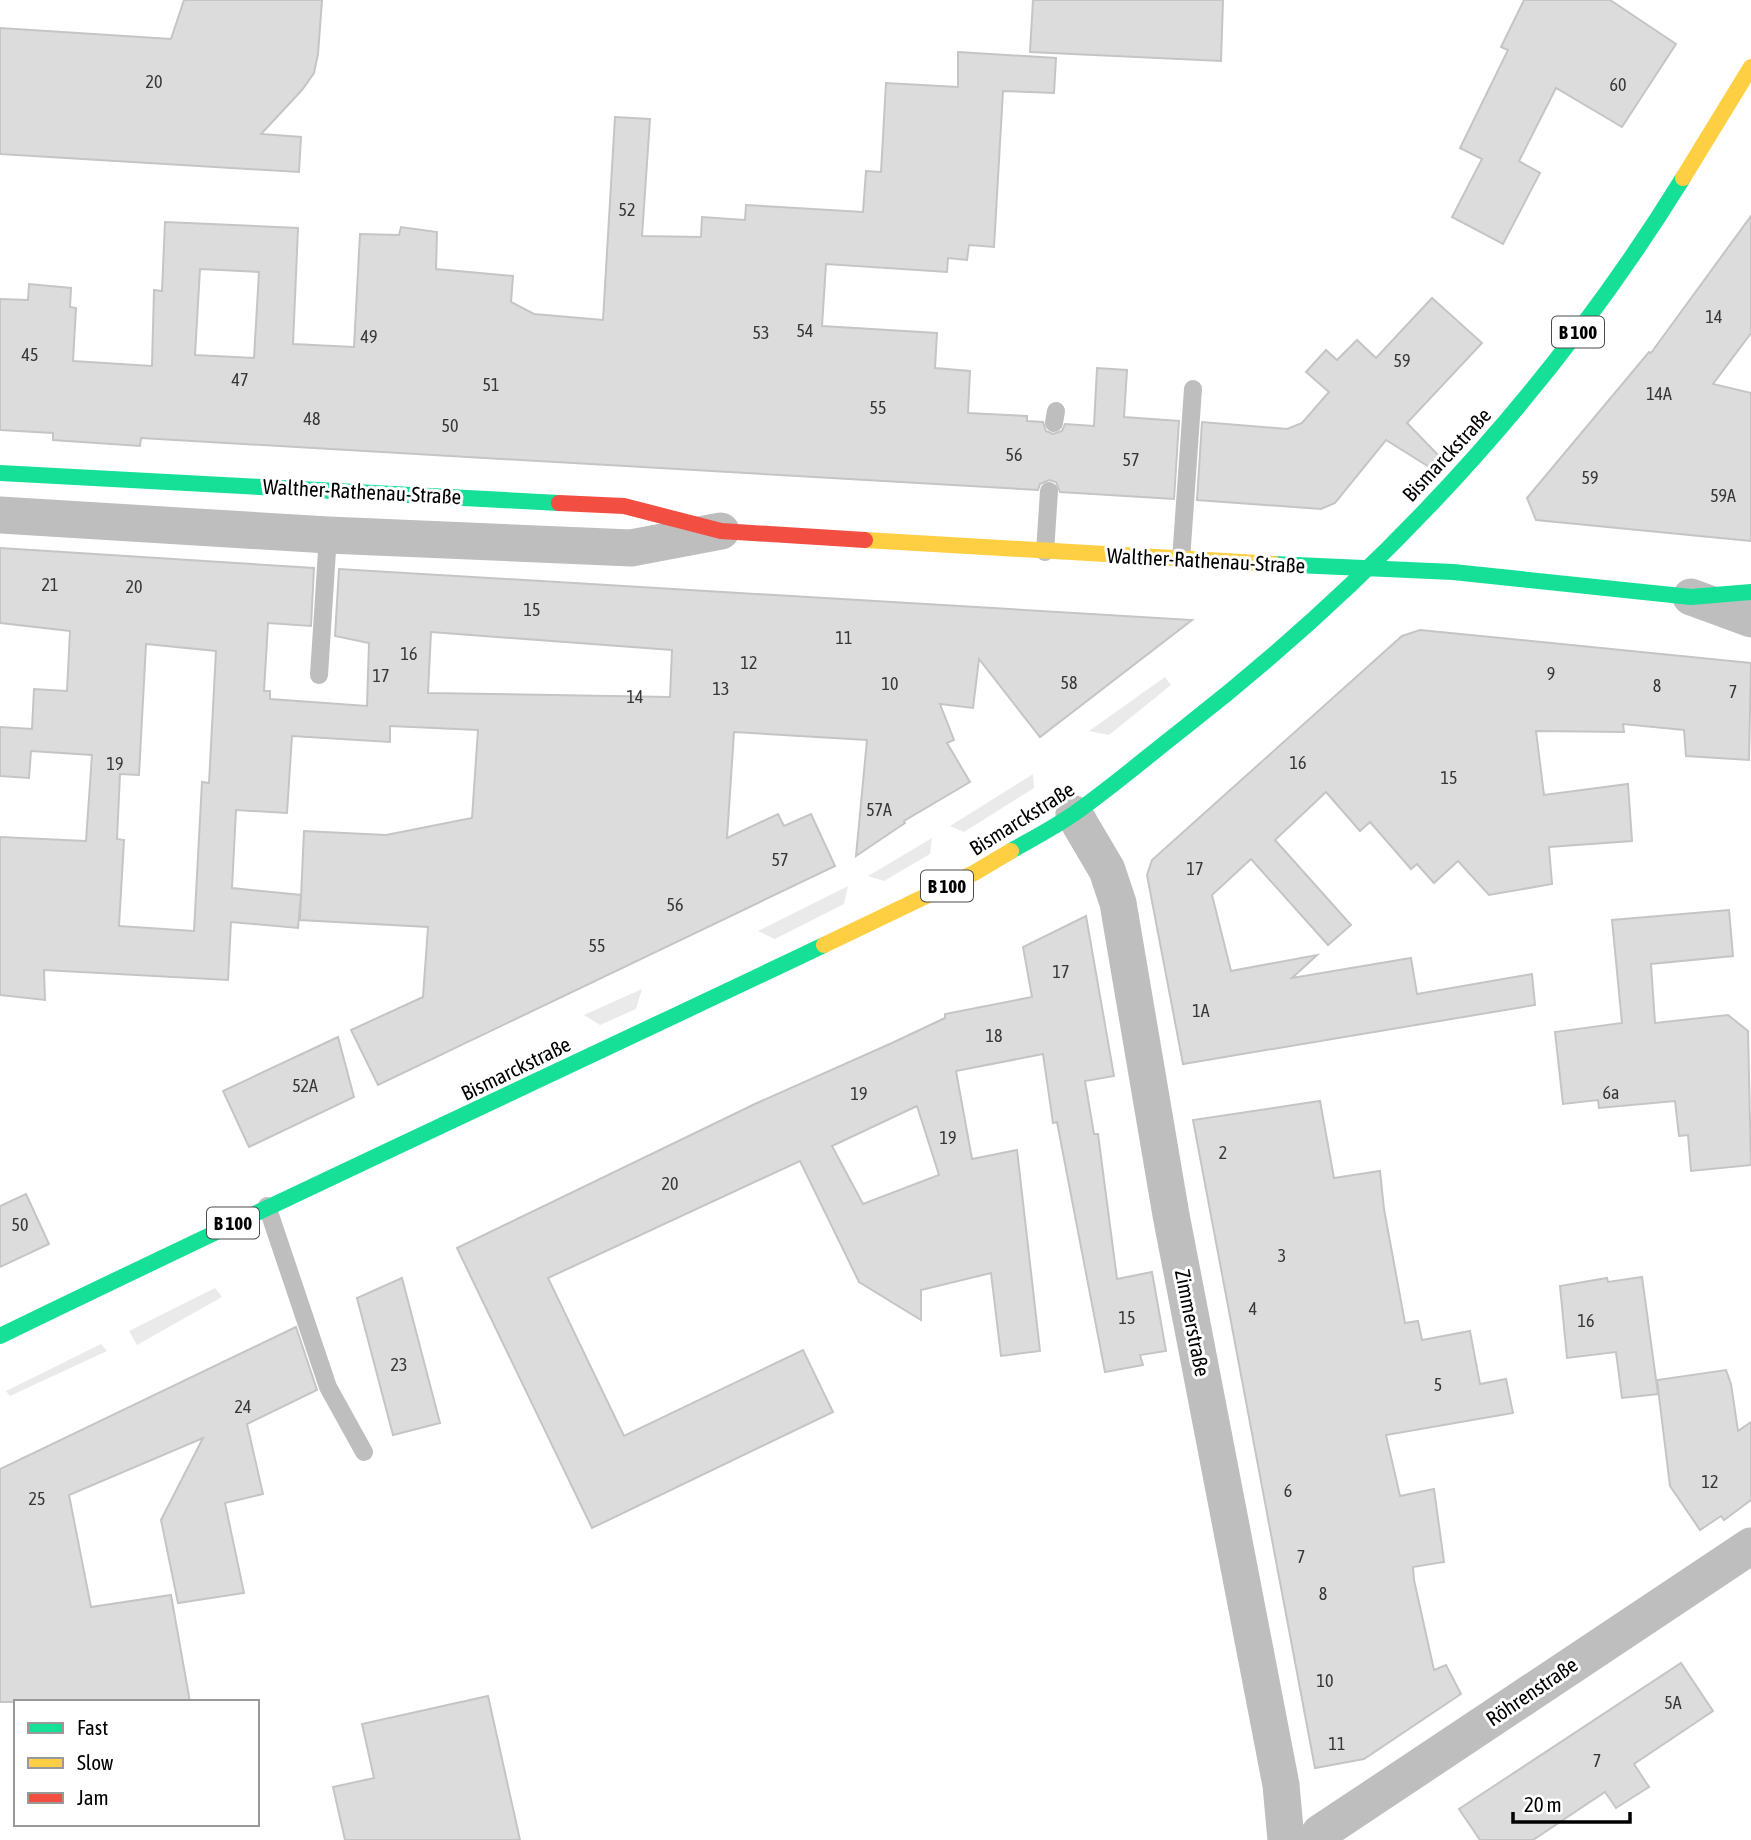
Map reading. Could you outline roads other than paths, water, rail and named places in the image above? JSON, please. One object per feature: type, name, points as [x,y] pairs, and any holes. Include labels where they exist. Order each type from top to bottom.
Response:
[{"type":"main road","name":"Bismarckstraße","points":[[0,1336],[267,1206],[469,1115],[974,873],[1074,814],[1215,706],[1369,569],[1489,444],[1635,255],[1751,67]]},
{"type":"main road","name":"Walther-Rathenau-Straße","points":[[0,473],[624,506],[721,531],[1181,560],[1454,572],[1691,597],[1751,592]]},
{"type":"street","name":"Walther-Rathenau-Straße","points":[[0,515],[328,535],[631,548],[721,531]]},
{"type":"street","name":"Walther-Rathenau-Straße","points":[[1691,597],[1751,619]]},
{"type":"street","name":"Zimmerstraße","points":[[1074,814],[1107,870],[1118,903],[1171,1215],[1281,1786],[1286,1840]]},
{"type":"street","name":"Röhrenstraße","points":[[1315,1840],[1340,1820],[1751,1546]]},
{"type":"lane","points":[[1181,560],[1194,389]]},
{"type":"lane","points":[[1045,552],[1049,491]]},
{"type":"lane","points":[[319,675],[328,535]]},
{"type":"lane","points":[[267,1206],[328,1387],[364,1452]]}]
